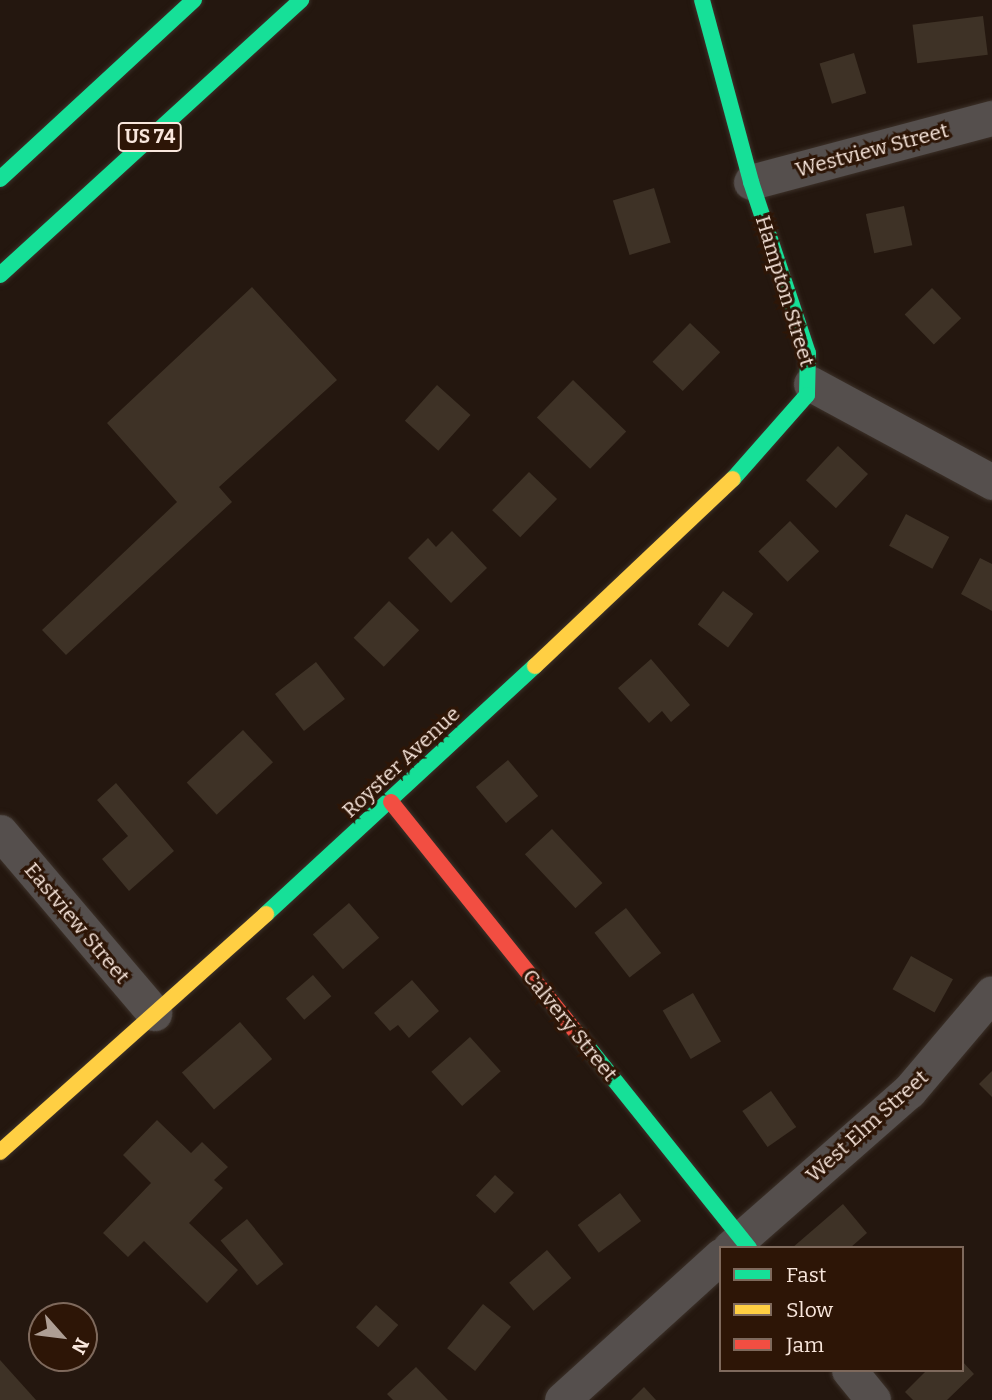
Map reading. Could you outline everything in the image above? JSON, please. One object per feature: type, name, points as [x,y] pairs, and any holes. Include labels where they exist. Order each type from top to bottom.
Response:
[{"type":"main road","name":"US 74","points":[[0,275],[301,0]]},
{"type":"main road","name":"Hampton Street","points":[[702,0],[751,182],[808,353],[811,384]]},
{"type":"main road","points":[[0,179],[187,2]]},
{"type":"main road","name":"Royster Avenue","points":[[0,1152],[391,802],[769,445],[811,384]]},
{"type":"main road","name":"Calvery Street","points":[[391,802],[734,1246]]},
{"type":"street","name":"Westview Street","points":[[751,182],[992,118]]},
{"type":"street","name":"Hampton Street","points":[[811,384],[992,482]]},
{"type":"street","name":"Eastview Street","points":[[0,832],[154,1013]]},
{"type":"street","name":"West Elm Street","points":[[736,1246],[909,1091],[992,993]]},
{"type":"street","name":"West Elm Street","points":[[562,1400],[719,1261]]},
{"type":"street","points":[[851,1372],[873,1400]]},
{"type":"building","points":[[983,16],[988,55],[917,63],[913,25]]},
{"type":"building","points":[[854,53],[866,93],[832,104],[820,64]]},
{"type":"building","points":[[654,188],[671,243],[630,255],[613,201]]},
{"type":"building","points":[[904,206],[912,245],[874,253],[866,214]]},
{"type":"building","points":[[252,287],[337,380],[219,487],[232,502],[66,655],[42,630],[177,502],[107,423]]},
{"type":"building","points":[[932,288],[961,318],[934,345],[905,314]]},
{"type":"building","points":[[690,323],[720,352],[683,391],[652,362]]},
{"type":"building","points":[[573,380],[626,431],[590,469],[537,417]]},
{"type":"building","points":[[437,385],[470,415],[438,451],[405,421]]},
{"type":"building","points":[[838,446],[868,474],[836,508],[806,480]]},
{"type":"building","points":[[529,472],[557,499],[520,537],[492,510]]},
{"type":"building","points":[[906,514],[949,537],[932,569],[889,546]]},
{"type":"building","points":[[790,521],[819,551],[788,582],[758,552]]},
{"type":"building","points":[[452,531],[487,568],[451,603],[408,558],[428,538],[436,547]]},
{"type":"building","points":[[980,558],[992,564],[992,611],[961,594]]},
{"type":"building","points":[[723,591],[753,614],[728,647],[698,625]]},
{"type":"building","points":[[389,601],[419,630],[384,667],[354,638]]},
{"type":"building","points":[[651,659],[690,705],[671,722],[662,711],[649,723],[618,688]]},
{"type":"building","points":[[316,662],[345,699],[304,731],[275,694]]},
{"type":"building","points":[[243,730],[273,762],[217,815],[187,783]]},
{"type":"building","points":[[508,760],[538,796],[506,823],[476,787]]},
{"type":"building","points":[[116,783],[174,851],[129,891],[102,859],[128,836],[97,800]]},
{"type":"building","points":[[552,829],[602,883],[575,908],[525,854]]},
{"type":"building","points":[[349,903],[379,938],[343,969],[313,934]]},
{"type":"building","points":[[626,908],[661,953],[630,978],[594,933]]},
{"type":"building","points":[[911,956],[953,979],[935,1013],[893,989]]},
{"type":"building","points":[[313,975],[331,996],[304,1020],[286,999]]},
{"type":"building","points":[[412,980],[439,1011],[409,1038],[398,1025],[390,1031],[374,1013]]},
{"type":"building","points":[[693,993],[721,1041],[691,1059],[663,1011]]},
{"type":"building","points":[[240,1022],[272,1059],[214,1109],[182,1073]]},
{"type":"building","points":[[470,1037],[501,1071],[462,1106],[431,1072]]},
{"type":"building","points":[[992,1071],[992,1097],[979,1084]]},
{"type":"building","points":[[771,1091],[796,1127],[768,1147],[742,1111]]},
{"type":"building","points":[[157,1120],[191,1153],[202,1142],[228,1167],[214,1180],[223,1188],[189,1223],[238,1270],[207,1303],[144,1241],[128,1257],[103,1233],[151,1183],[123,1155]]},
{"type":"building","points":[[495,1175],[514,1193],[495,1213],[476,1195]]},
{"type":"building","points":[[620,1193],[641,1221],[599,1253],[578,1225]]},
{"type":"building","points":[[843,1204],[867,1233],[852,1246],[794,1246]]},
{"type":"building","points":[[247,1219],[284,1264],[257,1285],[221,1240]]},
{"type":"building","points":[[547,1250],[571,1278],[534,1311],[509,1283]]},
{"type":"building","points":[[483,1304],[511,1327],[475,1371],[447,1348]]},
{"type":"building","points":[[376,1305],[398,1325],[378,1347],[356,1327]]},
{"type":"building","points":[[0,1360],[36,1400],[0,1400]]},
{"type":"building","points":[[964,1363],[974,1374],[947,1400],[913,1400],[905,1392],[925,1372],[964,1372]]},
{"type":"building","points":[[416,1367],[448,1400],[393,1400],[387,1394]]},
{"type":"building","points":[[644,1387],[656,1400],[631,1400]]},
{"type":"traffic: fast","points":[[0,179],[194,0]]},
{"type":"traffic: fast","points":[[0,275],[301,0]]},
{"type":"traffic: fast","points":[[702,0],[751,182],[808,353],[807,395],[733,479]]},
{"type":"traffic: fast","points":[[266,914],[535,666]]},
{"type":"traffic: fast","points":[[576,1032],[747,1246]]},
{"type":"traffic: slow","points":[[535,666],[733,479]]},
{"type":"traffic: slow","points":[[0,1152],[266,914]]},
{"type":"traffic: jam","points":[[391,802],[576,1032]]}]
